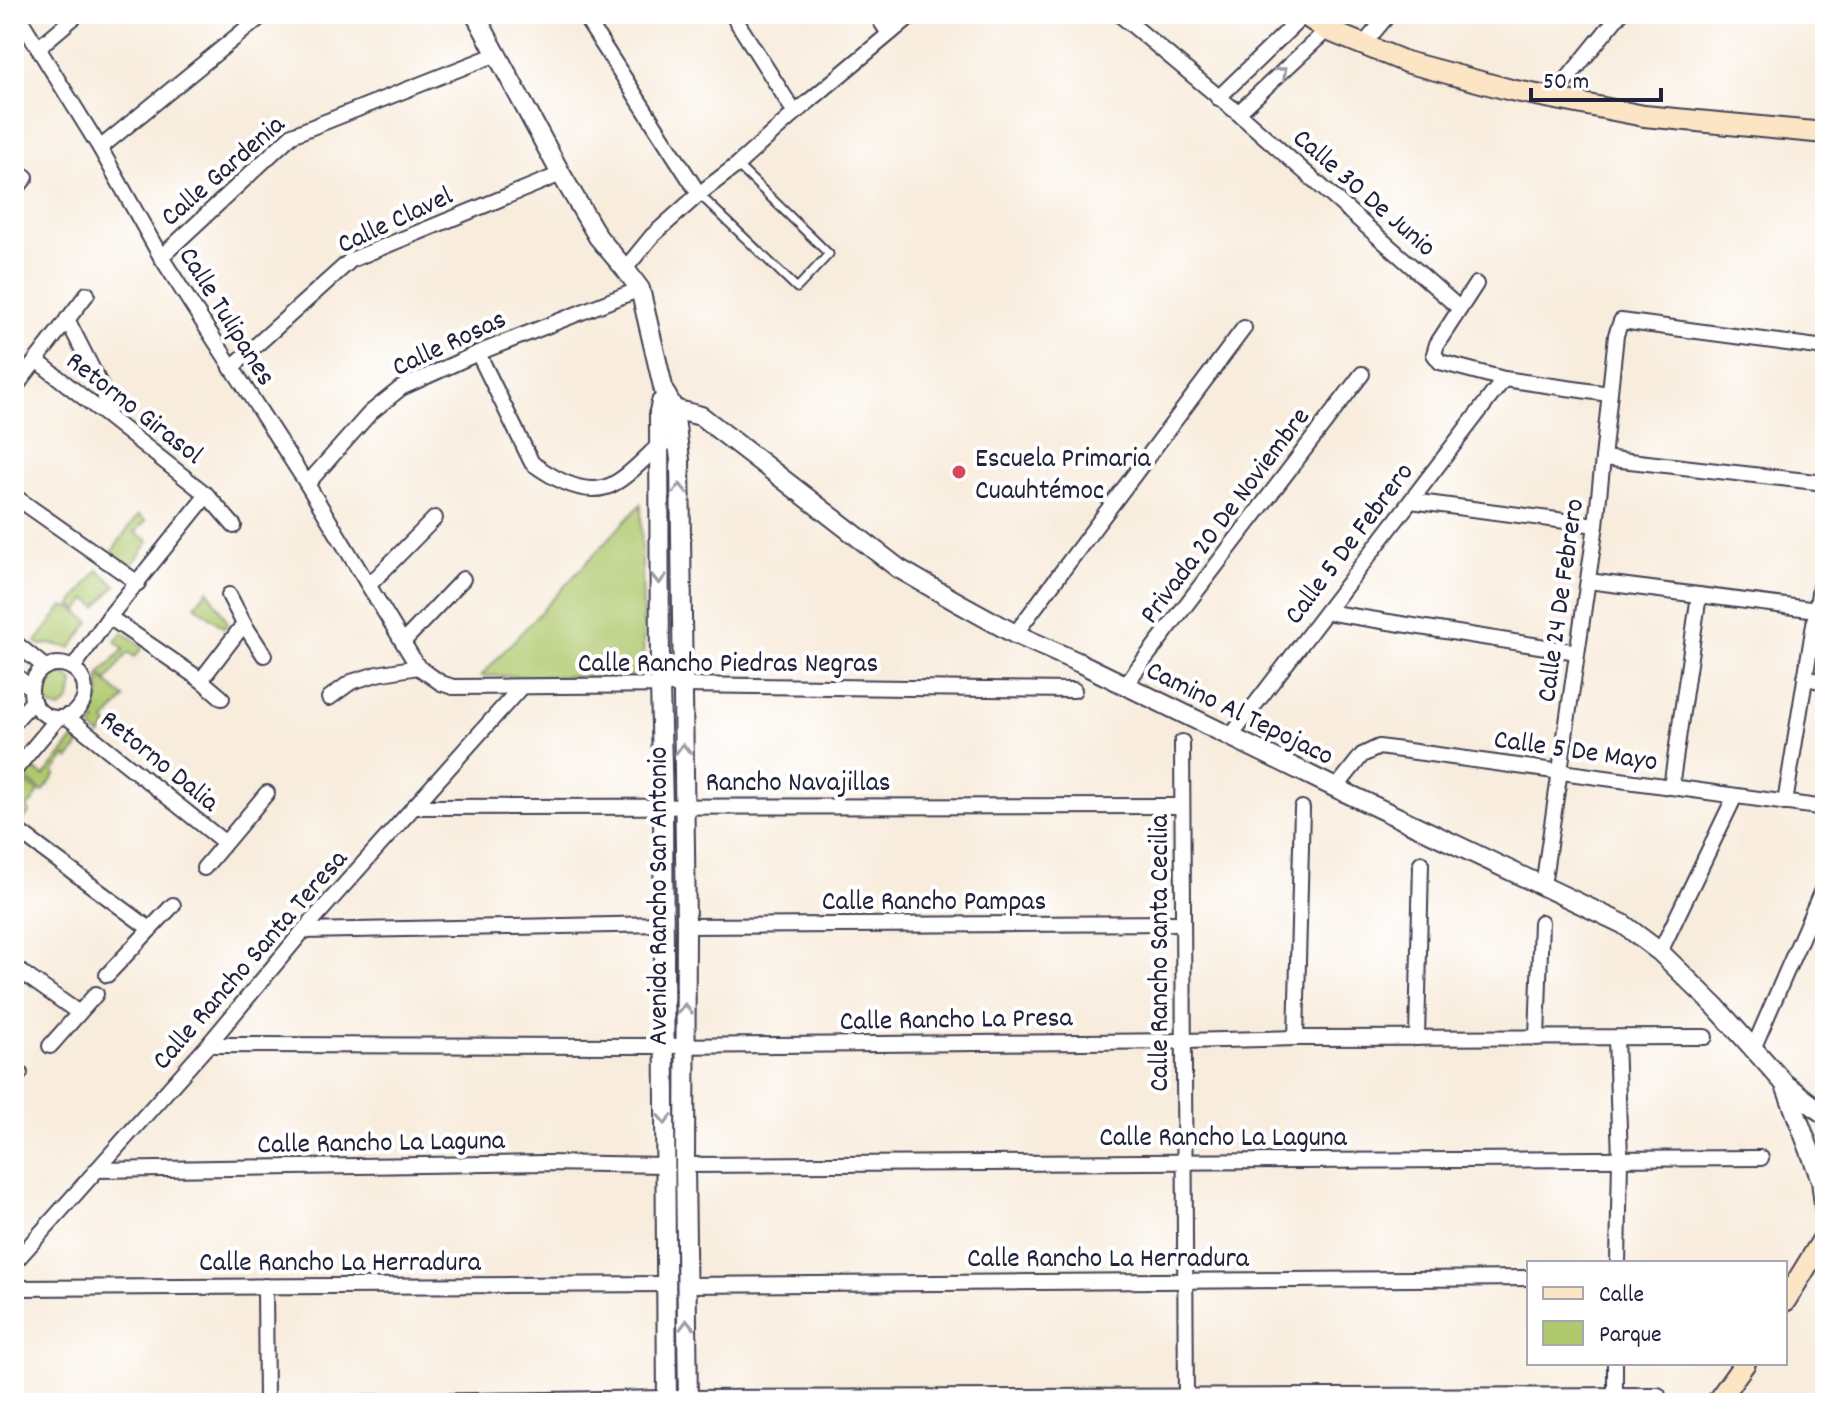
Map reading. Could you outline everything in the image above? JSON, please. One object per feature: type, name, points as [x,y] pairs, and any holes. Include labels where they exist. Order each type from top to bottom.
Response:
[{"type":"main road","points":[[1304,14],[1327,30],[1406,62],[1511,90],[1644,116],[1825,133]]},
{"type":"main road","points":[[1787,1298],[1825,1236]]},
{"type":"main road","points":[[1716,1403],[1744,1365]]},
{"type":"street","name":"Calle Tulipanes","points":[[17,14],[100,148],[161,257],[307,484],[403,642]]},
{"type":"street","points":[[39,47],[78,14]]},
{"type":"street","points":[[100,148],[264,14]]},
{"type":"street","name":"Avenida Rancho San Antonio","points":[[475,14],[598,237],[640,289],[667,410],[678,440],[686,926],[688,1401]]},
{"type":"street","points":[[583,14],[699,194]]},
{"type":"street","points":[[732,14],[795,113]]},
{"type":"street","points":[[876,14],[889,34]]},
{"type":"street","points":[[625,269],[652,236],[699,194],[913,14]]},
{"type":"street","name":"Calle 30 De Junio","points":[[1119,14],[1238,113],[1459,308]]},
{"type":"street","points":[[1218,98],[1304,14]]},
{"type":"street","points":[[1363,45],[1389,14]]},
{"type":"street","points":[[1551,99],[1620,14]]},
{"type":"street","points":[[1238,113],[1327,30]]},
{"type":"street","name":"Calle Gardenia","points":[[161,257],[292,135],[497,54]]},
{"type":"street","name":"Calle Clavel","points":[[231,368],[351,260],[561,174]]},
{"type":"street","points":[[14,192],[26,177]]},
{"type":"street","points":[[1476,284],[1437,344],[1434,354],[1440,362],[1504,379],[1609,394]]},
{"type":"street","name":"Calle Rosas","points":[[307,484],[370,413],[401,388],[478,353],[640,289]]},
{"type":"street","name":"Retorno Girasol","points":[[87,294],[36,360],[207,495],[234,526]]},
{"type":"street","points":[[67,319],[104,392],[108,416]]},
{"type":"street","name":"Calle 24 De Febrero","points":[[1543,886],[1596,525],[1616,335],[1621,321],[1825,348]]},
{"type":"street","points":[[1015,634],[1244,328]]},
{"type":"street","points":[[478,353],[532,463],[546,473],[586,489],[598,490],[615,484],[659,445],[678,440]]},
{"type":"street","points":[[14,389],[36,360]]},
{"type":"street","name":"Privada 20 De Noviembre","points":[[1125,685],[1362,374]]},
{"type":"street","name":"Calle 5 De Febrero","points":[[1231,736],[1504,379]]},
{"type":"street","name":"Avenida Rancho San Antonio","points":[[667,410],[659,445],[667,1401]]},
{"type":"street","name":"Camino Al Tepojaco","points":[[667,410],[701,416],[898,568],[1015,634],[1623,924],[1660,952],[1716,1007],[1784,1083],[1825,1115]]},
{"type":"street","points":[[1603,458],[1825,483]]},
{"type":"street","points":[[73,668],[109,617],[207,495]]},
{"type":"street","points":[[14,496],[138,583]]},
{"type":"street","points":[[1411,501],[1596,525]]},
{"type":"street","points":[[369,585],[435,518]]},
{"type":"street","points":[[1785,803],[1805,678],[1820,610],[1825,556]]},
{"type":"street","points":[[403,642],[463,579]]},
{"type":"street","points":[[1588,581],[1820,610]]},
{"type":"street","points":[[229,595],[264,655]]},
{"type":"street","points":[[1671,787],[1699,595]]},
{"type":"street","points":[[1326,612],[1577,652]]},
{"type":"street","points":[[109,617],[222,698]]},
{"type":"street","points":[[201,680],[244,624]]},
{"type":"street","points":[[14,642],[45,667]]},
{"type":"street","name":"Calle Rancho Piedras Negras","points":[[403,642],[418,667],[441,683],[453,687],[682,685],[1074,690]]},
{"type":"street","points":[[14,674],[32,695],[38,710],[47,716],[62,717],[75,712],[84,694],[84,684],[73,668],[59,663],[45,667],[33,679],[32,695],[14,722]]},
{"type":"street","points":[[329,698],[351,682],[418,667]]},
{"type":"street","points":[[1805,678],[1825,682]]},
{"type":"street","name":"Calle Rancho Santa Teresa","points":[[14,1263],[208,1045],[303,931],[521,687]]},
{"type":"street","points":[[14,771],[62,717]]},
{"type":"street","name":"Retorno Dalia","points":[[62,717],[224,842]]},
{"type":"street","name":"Calle Rancho Santa Cecilia","points":[[1182,742],[1186,1400]]},
{"type":"street","name":"Calle 5 De Mayo","points":[[1336,788],[1362,755],[1379,747],[1825,808]]},
{"type":"street","points":[[204,868],[267,793]]},
{"type":"street","points":[[1660,952],[1735,796]]},
{"type":"street","name":"Rancho Navajillas","points":[[413,807],[1182,806]]},
{"type":"street","points":[[1296,1038],[1302,808]]},
{"type":"street","points":[[14,828],[150,929]]},
{"type":"street","points":[[1417,1038],[1421,863]]},
{"type":"street","points":[[1753,1049],[1825,883]]},
{"type":"street","points":[[107,975],[173,905]]},
{"type":"street","points":[[1537,1038],[1541,922]]},
{"type":"street","name":"Calle Rancho Pampas","points":[[686,926],[1183,923]]},
{"type":"street","points":[[303,931],[663,924]]},
{"type":"street","points":[[14,967],[79,1013]]},
{"type":"street","points":[[50,1046],[96,994]]},
{"type":"street","name":"Calle Rancho La Presa","points":[[208,1045],[685,1046],[1296,1038],[1705,1037]]},
{"type":"street","points":[[1616,1038],[1620,1159],[1618,1261]]},
{"type":"street","name":"Camino Al Tepojaco","points":[[1784,1083],[1821,1180],[1825,1213]]},
{"type":"street","name":"Calle Rancho La Laguna","points":[[685,1165],[1761,1158]]},
{"type":"street","name":"Calle Rancho La Laguna","points":[[97,1170],[545,1163],[665,1165]]},
{"type":"street","name":"Calle Rancho La Herradura","points":[[687,1285],[1527,1278]]},
{"type":"street","name":"Calle Rancho La Herradura","points":[[14,1288],[666,1284]]},
{"type":"street","points":[[265,1286],[266,1403]]},
{"type":"street","points":[[1615,1365],[1615,1395]]},
{"type":"street","points":[[353,1403],[1658,1395]]},
{"type":"lane","points":[[699,194],[797,288],[829,254],[737,165]]},
{"type":"green space","points":[[641,504],[644,676],[481,676]]},
{"type":"green space","points":[[138,515],[146,521],[135,532],[149,541],[129,570],[108,557]]},
{"type":"green space","points":[[98,570],[116,585],[97,607],[87,599],[79,611],[72,604]]},
{"type":"green space","points":[[208,590],[228,623],[224,628],[195,605]]},
{"type":"green space","points":[[63,606],[70,606],[90,622],[71,648],[36,642]]},
{"type":"green space","points":[[123,632],[143,647],[135,657],[129,653],[125,656],[107,681],[100,674],[124,649],[115,641]]},
{"type":"green space","points":[[62,670],[73,682],[70,700],[60,709],[44,704],[37,689],[41,676]]},
{"type":"green space","points":[[100,677],[125,698],[105,721],[108,725],[100,736],[90,726],[96,722],[92,718],[99,698]]},
{"type":"green space","points":[[74,739],[80,744],[69,759],[66,756],[54,771],[56,774],[43,792],[24,777],[32,768],[44,776]]},
{"type":"green space","points":[[27,783],[39,792],[27,807],[30,812],[23,820],[14,813],[19,800],[14,795]]},
{"type":"place","name":"Escuela Primaria Cuauhtémoc","points":[[959,472]]}]
